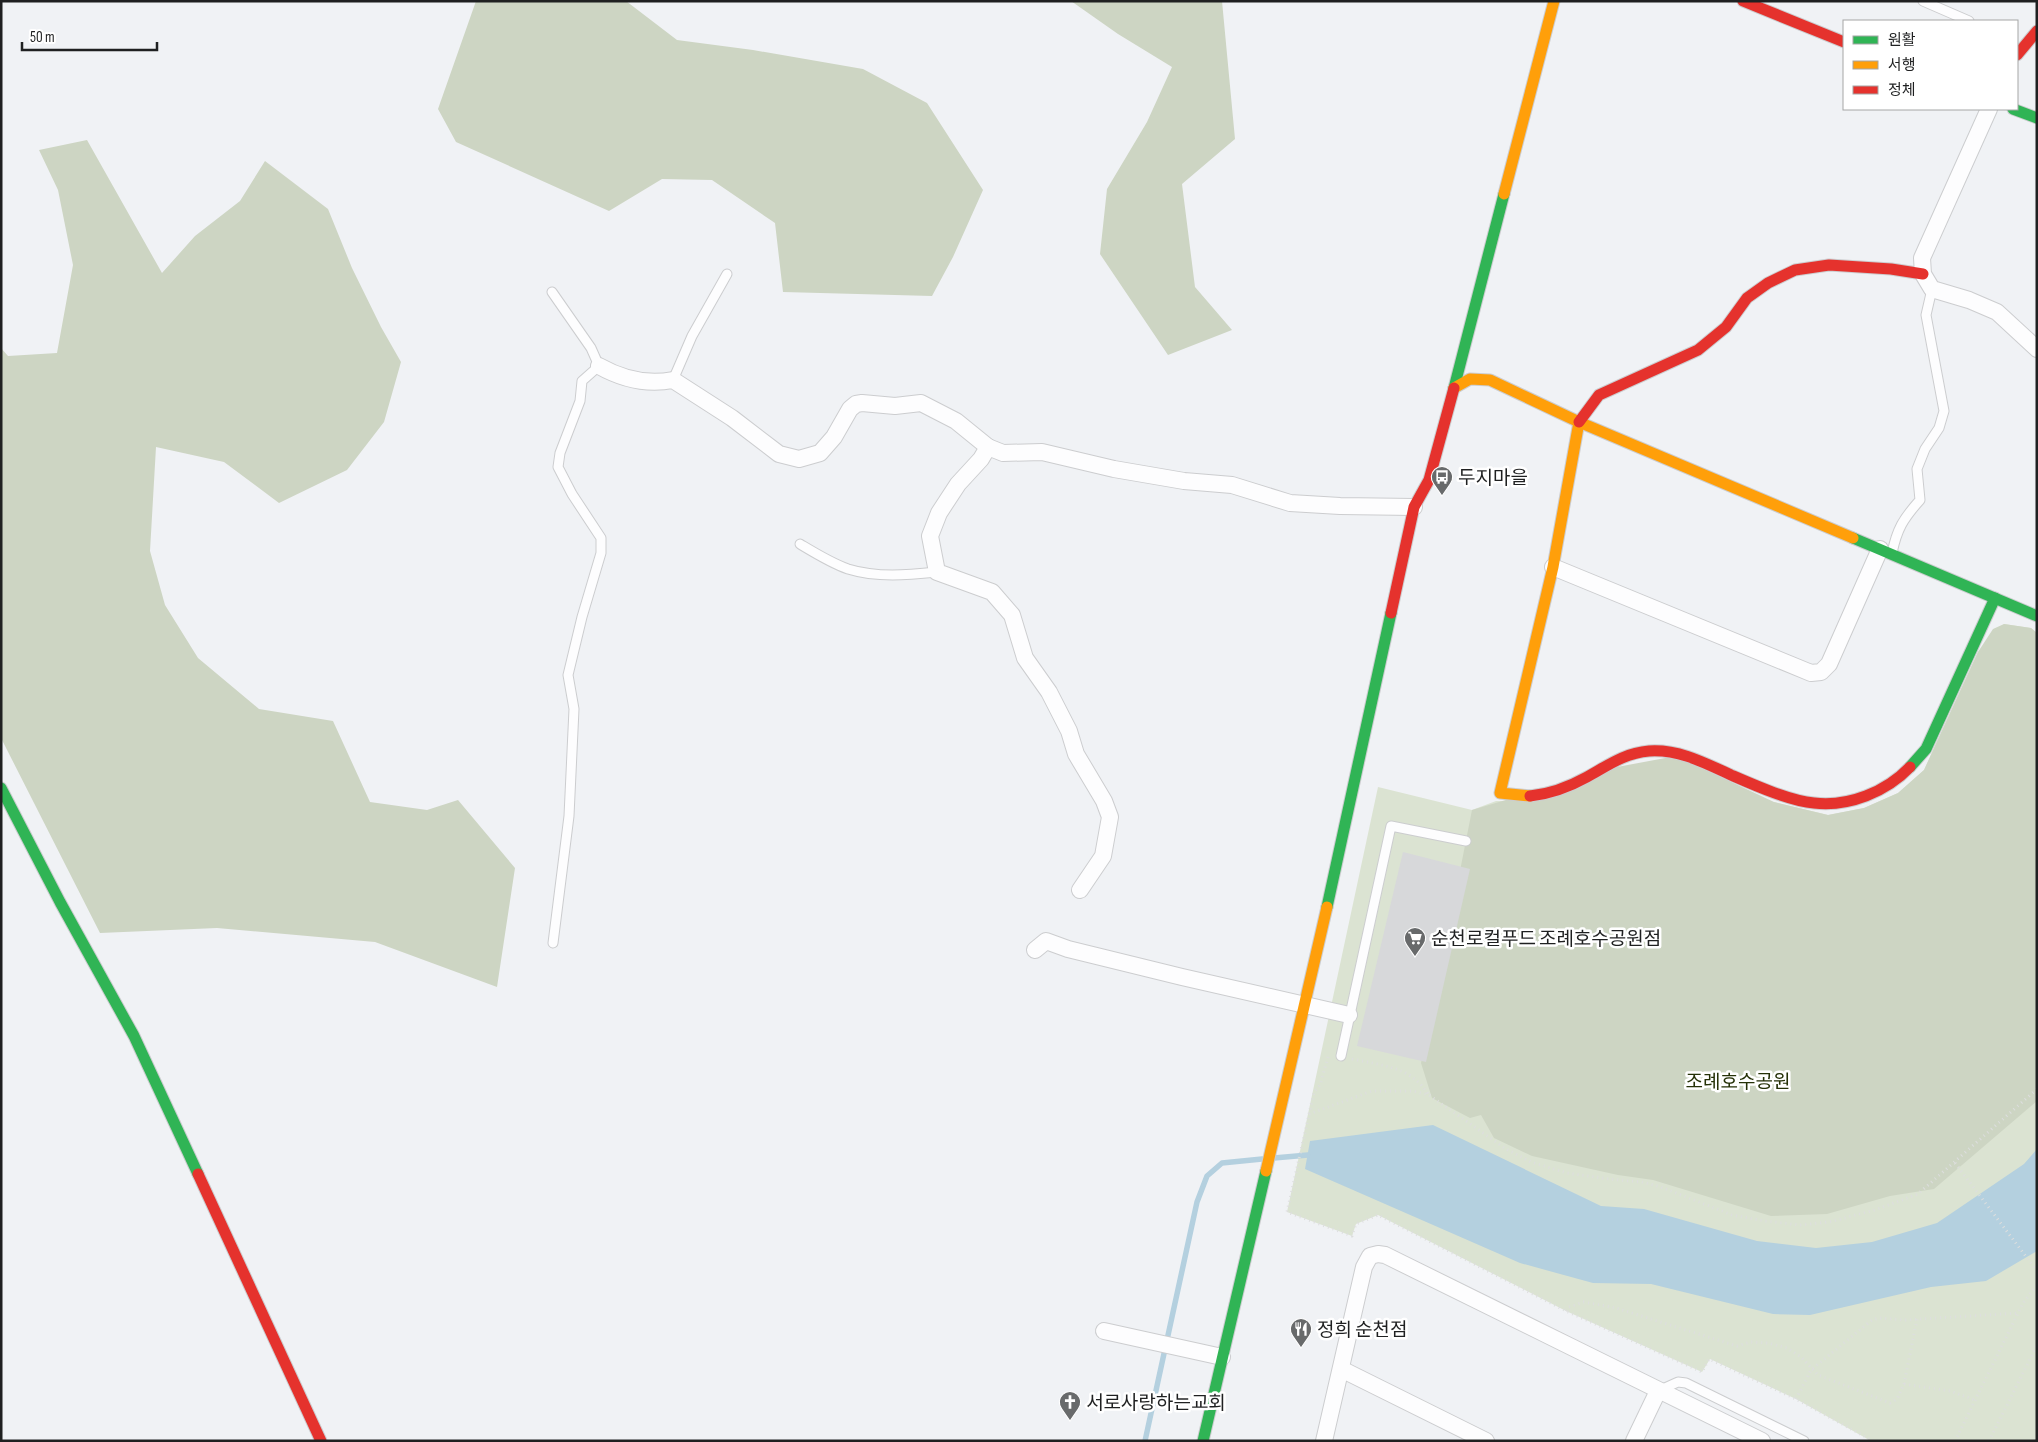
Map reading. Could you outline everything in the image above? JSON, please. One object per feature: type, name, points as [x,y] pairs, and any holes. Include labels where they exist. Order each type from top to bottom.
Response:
[{"type":"street","points":[[1203,1441],[1305,1005],[1414,507],[1429,480],[1554,1]]},
{"type":"street","points":[[1744,1],[1843,42]]},
{"type":"street","points":[[2018,53],[2020,48],[2037,31]]},
{"type":"street","points":[[1989,110],[1922,258],[1923,274],[1932,289],[1969,300],[1997,312],[2037,349]]},
{"type":"street","points":[[2016,110],[2037,118]]},
{"type":"street","points":[[1923,274],[1892,269],[1829,265],[1795,270],[1768,283],[1747,298],[1726,327],[1698,350],[1599,395],[1579,422],[1553,567],[1500,793],[1528,797],[1550,793],[1581,781],[1601,767],[1627,754],[1650,750],[1673,752],[1702,760],[1728,774],[1780,794],[1814,803],[1846,802],[1870,796],[1892,784],[1912,767],[1926,749],[1995,598]]},
{"type":"street","points":[[599,366],[611,373],[633,380],[657,383],[673,380],[732,418],[779,454],[799,459],[820,453],[834,437],[850,409],[856,404],[895,406],[920,403],[956,421],[988,447],[1003,453],[1042,452],[1184,481],[1232,485],[1290,503],[1414,507]]},
{"type":"street","points":[[1454,388],[1463,380],[1475,377],[1490,380],[1579,422],[2037,616]]},
{"type":"street","points":[[988,447],[981,459],[958,484],[939,512],[930,536],[937,572],[992,592],[1012,614],[1025,658],[1049,692],[1068,731],[1076,754],[1104,801],[1110,817],[1103,856],[1080,890]]},
{"type":"street","points":[[1553,567],[1811,673],[1821,672],[1829,664],[1886,551]]},
{"type":"street","points":[[1,788],[60,902],[134,1036],[321,1441]]},
{"type":"street","points":[[1035,950],[1046,941],[1068,949],[1182,977],[1350,1015]]},
{"type":"street","points":[[1324,1441],[1364,1267],[1370,1256],[1378,1254],[1385,1255],[1544,1332],[1658,1391],[1762,1441]]},
{"type":"street","points":[[1104,1331],[1222,1357]]},
{"type":"street","points":[[1341,1369],[1486,1441]]},
{"type":"street","points":[[1634,1441],[1658,1391]]},
{"type":"lane","points":[[1923,1],[1967,20]]},
{"type":"lane","points":[[673,380],[692,336],[728,274]]},
{"type":"lane","points":[[1886,551],[1903,519],[1920,500],[1917,469],[1925,450],[1939,428],[1944,411],[1926,315],[1932,289]]},
{"type":"lane","points":[[552,292],[591,348],[599,366],[582,381],[580,401],[560,452],[558,467],[572,494],[601,538],[601,553],[582,617],[568,675],[574,709],[569,816],[553,943]]},
{"type":"lane","points":[[800,544],[825,559],[849,569],[893,576],[937,572]]},
{"type":"lane","points":[[1341,1056],[1390,826],[1466,841]]},
{"type":"lane","points":[[1658,1391],[1678,1382],[1686,1382],[1804,1441]]},
{"type":"path","points":[[1429,1095],[1421,1083],[1409,1074],[1329,1053],[1320,1085],[1314,1092],[1287,1212],[1352,1236],[1356,1224],[1378,1215],[1566,1311],[1702,1372],[1709,1359],[1796,1400],[1873,1441]]},
{"type":"path","points":[[1309,1114],[1372,1091],[1413,1091],[1429,1095],[1506,1148],[1531,1162],[1567,1173],[1642,1182],[1661,1187],[1732,1215],[1800,1225],[1829,1222],[1875,1210],[1918,1194],[2037,1089]]},
{"type":"path","points":[[1955,1162],[2037,1271]]},
{"type":"path","points":[[1955,1441],[2018,1313],[2037,1284]]},
{"type":"path","points":[[1566,1311],[1569,1307],[1584,1302],[1616,1308],[1737,1346],[1750,1342],[1768,1343],[1787,1348],[1801,1357],[1818,1376],[1890,1403],[1897,1399],[1904,1384],[1917,1319]]},
{"type":"path","points":[[1796,1400],[1811,1370],[1872,1320],[1879,1318],[1917,1319],[2018,1313]]},
{"type":"path","points":[[1989,1441],[2037,1345]]},
{"type":"path","points":[[1904,1384],[1950,1391],[1975,1400]]},
{"type":"green space","points":[[476,1],[626,1],[677,40],[753,50],[863,69],[927,103],[983,190],[953,257],[932,296],[783,292],[775,223],[712,180],[662,179],[609,211],[456,142],[438,109]]},
{"type":"green space","points":[[1071,1],[1222,1],[1235,139],[1182,184],[1195,287],[1232,330],[1168,355],[1100,254],[1107,189],[1147,122],[1172,67],[1118,34]]},
{"type":"green space","points":[[87,140],[162,273],[195,236],[240,201],[265,161],[328,209],[352,268],[381,327],[401,362],[384,422],[347,470],[279,503],[224,462],[156,447],[150,551],[165,605],[198,658],[259,709],[333,721],[370,802],[427,810],[458,800],[515,868],[497,987],[375,942],[217,928],[100,933],[1,738],[1,348],[8,356],[57,353],[73,265],[58,190],[39,150]]},
{"type":"green space","name":"조례호수공원","points":[[2004,624],[2031,628],[2037,633],[2037,1441],[1871,1441],[1796,1399],[1710,1359],[1702,1372],[1566,1311],[1378,1215],[1356,1224],[1352,1236],[1287,1212],[1378,787],[1472,810],[1496,801],[1774,802],[1828,815],[1864,808],[1898,793],[1924,770],[1978,652]]},
{"type":"green space","points":[[2004,624],[2031,628],[2037,633],[2037,1101],[1934,1189],[1890,1196],[1827,1214],[1771,1216],[1653,1180],[1618,1175],[1532,1156],[1494,1138],[1481,1115],[1470,1118],[1432,1098],[1421,1063],[1472,810],[1617,767],[1676,756],[1774,802],[1828,815],[1864,808],[1898,793],[1924,770],[1978,652],[1993,629]]},
{"type":"water","points":[[1433,1125],[1601,1206],[1644,1209],[1757,1241],[1816,1248],[1872,1242],[1937,1223],[2024,1164],[2037,1149],[2037,1251],[1986,1281],[1931,1287],[1810,1315],[1773,1314],[1651,1284],[1593,1283],[1520,1263],[1305,1169],[1310,1141]]},
{"type":"building","points":[[1403,852],[1470,869],[1426,1062],[1357,1046]]},
{"type":"waterway","points":[[1274,1158],[1308,1155]]},
{"type":"waterway","points":[[1145,1441],[1197,1202],[1207,1176],[1222,1163],[1262,1159]]},
{"type":"traffic: fast","points":[[2016,110],[2037,118]]},
{"type":"traffic: fast","points":[[1454,388],[1504,194]]},
{"type":"traffic: fast","points":[[1853,538],[2037,616]]},
{"type":"traffic: fast","points":[[1910,767],[1926,749],[1995,598]]},
{"type":"traffic: fast","points":[[1327,907],[1391,613]]},
{"type":"traffic: fast","points":[[1,788],[60,902],[134,1036],[198,1174]]},
{"type":"traffic: fast","points":[[1203,1441],[1266,1171]]},
{"type":"traffic: slow","points":[[1504,194],[1554,1]]},
{"type":"traffic: slow","points":[[1454,388],[1470,379],[1490,380],[1579,422],[1853,538]]},
{"type":"traffic: slow","points":[[1530,796],[1500,793],[1553,567],[1579,422]]},
{"type":"traffic: slow","points":[[1266,1171],[1327,907]]},
{"type":"traffic: jam","points":[[1743,1],[1843,42]]},
{"type":"traffic: jam","points":[[2018,54],[2037,31]]},
{"type":"traffic: jam","points":[[1579,422],[1599,395],[1698,350],[1726,327],[1747,298],[1768,283],[1795,270],[1829,265],[1891,269],[1923,274]]},
{"type":"traffic: jam","points":[[1391,613],[1414,507],[1429,480],[1454,388]]},
{"type":"traffic: jam","points":[[1530,796],[1545,794],[1566,787],[1624,757],[1649,751],[1671,752],[1691,758],[1772,792],[1804,802],[1827,804],[1840,803],[1866,796],[1890,784],[1910,767]]},
{"type":"traffic: jam","points":[[198,1174],[321,1441]]},
{"type":"place","name":"두지마을","points":[[1442,496]]},
{"type":"place","name":"순천로컬푸드 조례호수공원점","points":[[1415,957]]},
{"type":"place","name":"정희 순천점","points":[[1301,1348]]},
{"type":"place","name":"서로사랑하는교회","points":[[1070,1421]]}]
